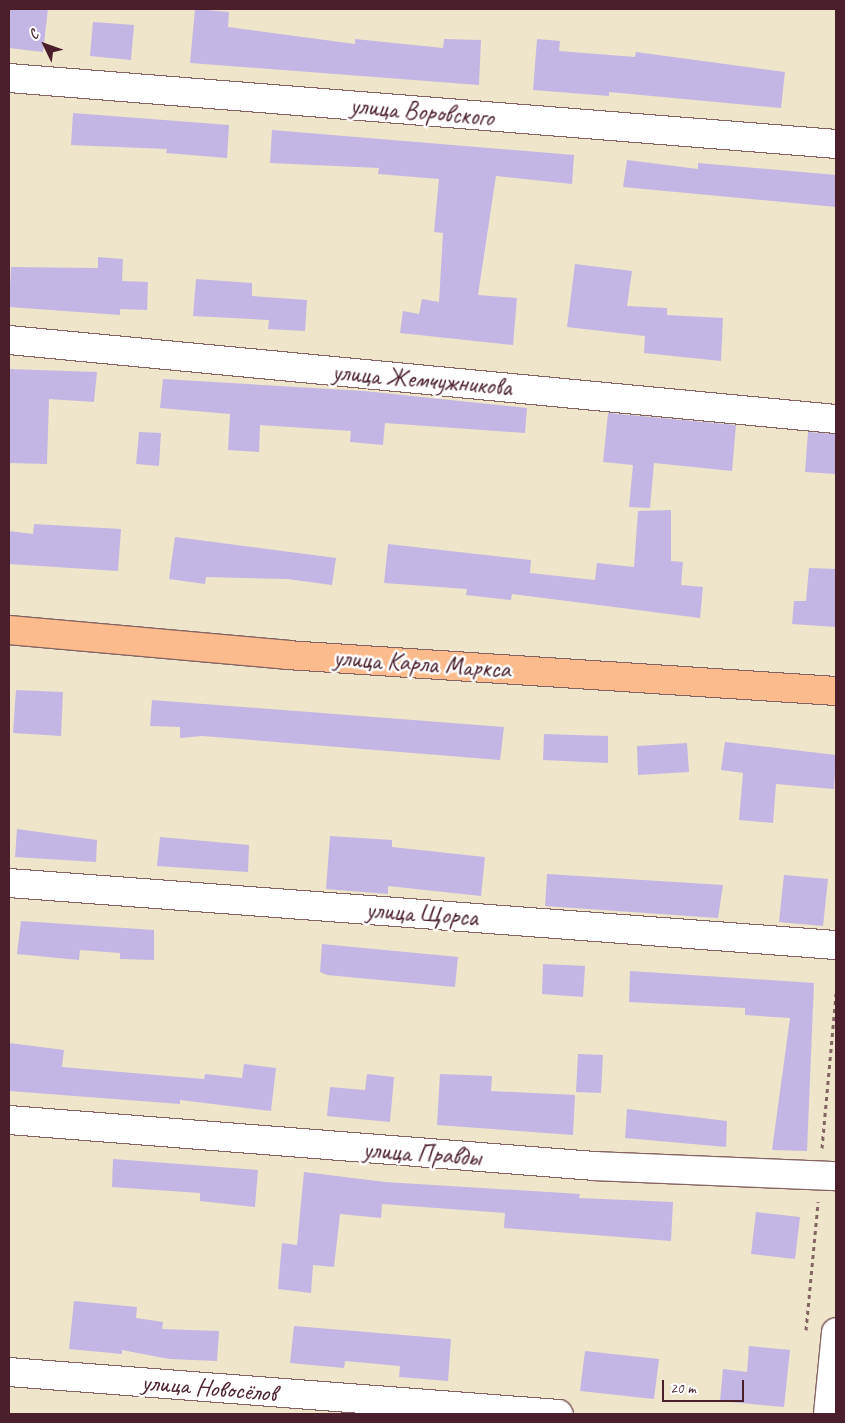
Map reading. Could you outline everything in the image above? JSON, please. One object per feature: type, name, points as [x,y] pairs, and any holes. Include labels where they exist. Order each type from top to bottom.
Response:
[{"type":"main road","name":"улица Карла Маркса","points":[[9,630],[297,656],[836,691]]},
{"type":"street","name":"улица Воровского","points":[[9,78],[836,144]]},
{"type":"street","name":"улица Жемчужникова","points":[[9,340],[836,419]]},
{"type":"street","name":"улица Щорса","points":[[9,883],[836,945]]},
{"type":"street","name":"улица Правды","points":[[9,1120],[596,1166],[836,1176]]},
{"type":"street","points":[[828,1414],[836,1332]]},
{"type":"street","name":"улица Новосёлов","points":[[9,1372],[558,1414]]},
{"type":"building","points":[[9,9],[48,9],[43,52],[9,48]]},
{"type":"building","points":[[195,9],[229,12],[228,27],[355,44],[355,39],[443,48],[444,39],[481,40],[479,85],[190,63]]},
{"type":"building","points":[[93,22],[134,25],[131,60],[90,56]]},
{"type":"building","points":[[537,39],[560,41],[559,51],[635,57],[636,52],[785,72],[781,108],[609,92],[609,96],[533,90]]},
{"type":"building","points":[[73,113],[229,125],[227,158],[166,153],[167,149],[71,145]]},
{"type":"building","points":[[272,130],[574,155],[572,184],[496,176],[478,295],[517,298],[513,345],[400,333],[403,311],[419,314],[422,299],[439,302],[443,233],[434,232],[439,179],[378,174],[379,168],[270,163]]},
{"type":"building","points":[[627,160],[698,169],[698,163],[836,175],[836,207],[623,187]]},
{"type":"building","points":[[98,257],[123,259],[122,281],[148,282],[147,310],[120,309],[120,315],[9,307],[11,267],[98,268]]},
{"type":"building","points":[[575,264],[632,271],[627,306],[667,308],[667,315],[723,318],[721,361],[644,353],[645,336],[567,327]]},
{"type":"building","points":[[196,279],[252,283],[252,296],[307,300],[305,331],[268,329],[269,320],[193,316]]},
{"type":"building","points":[[9,369],[97,372],[94,402],[49,399],[47,464],[9,463]]},
{"type":"building","points":[[163,379],[364,391],[527,408],[525,433],[385,423],[383,445],[350,442],[351,431],[260,425],[259,452],[228,450],[230,414],[160,408]]},
{"type":"building","points":[[608,413],[736,425],[732,471],[654,463],[650,508],[629,507],[633,465],[603,462]]},
{"type":"building","points":[[139,432],[161,433],[159,466],[136,464]]},
{"type":"building","points":[[808,432],[836,434],[836,474],[805,472]]},
{"type":"building","points":[[671,510],[671,561],[683,562],[681,585],[703,587],[700,618],[512,594],[511,600],[466,595],[467,589],[384,583],[388,544],[531,560],[530,573],[595,580],[597,563],[634,567],[638,511]]},
{"type":"building","points":[[34,524],[121,529],[118,571],[9,564],[9,531],[33,534]]},
{"type":"building","points":[[175,537],[336,558],[332,585],[287,579],[206,577],[205,584],[169,579]]},
{"type":"building","points":[[809,568],[836,569],[836,627],[792,624],[794,601],[806,601]]},
{"type":"building","points":[[16,690],[63,692],[61,736],[13,733]]},
{"type":"building","points":[[152,700],[504,727],[500,760],[202,736],[180,738],[180,727],[150,726]]},
{"type":"building","points":[[544,734],[608,736],[608,763],[543,760]]},
{"type":"building","points":[[725,742],[836,755],[834,789],[776,784],[773,823],[739,820],[743,773],[721,770]]},
{"type":"building","points":[[687,743],[689,772],[638,775],[637,746]]},
{"type":"building","points":[[17,829],[97,840],[96,862],[15,857]]},
{"type":"building","points":[[330,836],[392,840],[392,847],[485,857],[481,896],[388,886],[388,894],[326,889]]},
{"type":"building","points":[[160,837],[249,845],[248,872],[157,866]]},
{"type":"building","points":[[547,874],[723,885],[718,918],[545,906]]},
{"type":"building","points":[[784,875],[828,879],[823,926],[779,922]]},
{"type":"building","points":[[21,921],[154,930],[154,960],[120,959],[120,953],[80,950],[79,960],[17,954]]},
{"type":"building","points":[[322,944],[458,957],[455,987],[327,975],[320,972]]},
{"type":"building","points":[[543,964],[585,966],[583,997],[542,994]]},
{"type":"building","points":[[630,971],[814,983],[807,1151],[772,1150],[790,1018],[745,1015],[745,1008],[629,1002]]},
{"type":"building","points":[[9,1043],[64,1050],[62,1067],[204,1079],[205,1074],[242,1078],[244,1064],[276,1068],[271,1111],[180,1100],[180,1104],[9,1091]]},
{"type":"building","points":[[578,1054],[603,1055],[601,1093],[576,1092]]},
{"type":"building","points":[[367,1074],[394,1077],[390,1122],[327,1116],[330,1087],[365,1090]]},
{"type":"building","points":[[440,1074],[492,1076],[491,1091],[575,1095],[573,1135],[437,1125]]},
{"type":"building","points":[[627,1109],[727,1121],[726,1147],[625,1138]]},
{"type":"building","points":[[113,1159],[258,1170],[255,1207],[200,1201],[200,1193],[112,1187]]},
{"type":"building","points":[[304,1172],[385,1182],[580,1194],[579,1198],[673,1202],[671,1241],[504,1228],[505,1213],[382,1204],[381,1218],[340,1214],[334,1267],[313,1265],[311,1293],[278,1289],[282,1243],[297,1245]]},
{"type":"building","points":[[756,1212],[800,1217],[795,1259],[751,1254]]},
{"type":"building","points":[[74,1301],[137,1307],[136,1318],[163,1322],[162,1329],[219,1331],[217,1361],[169,1359],[122,1350],[122,1354],[69,1349]]},
{"type":"building","points":[[294,1326],[451,1339],[448,1381],[399,1377],[400,1366],[345,1361],[344,1368],[290,1363]]},
{"type":"building","points":[[749,1346],[790,1350],[784,1407],[720,1401],[723,1369],[747,1372]]},
{"type":"building","points":[[585,1351],[659,1359],[654,1399],[580,1391]]}]
